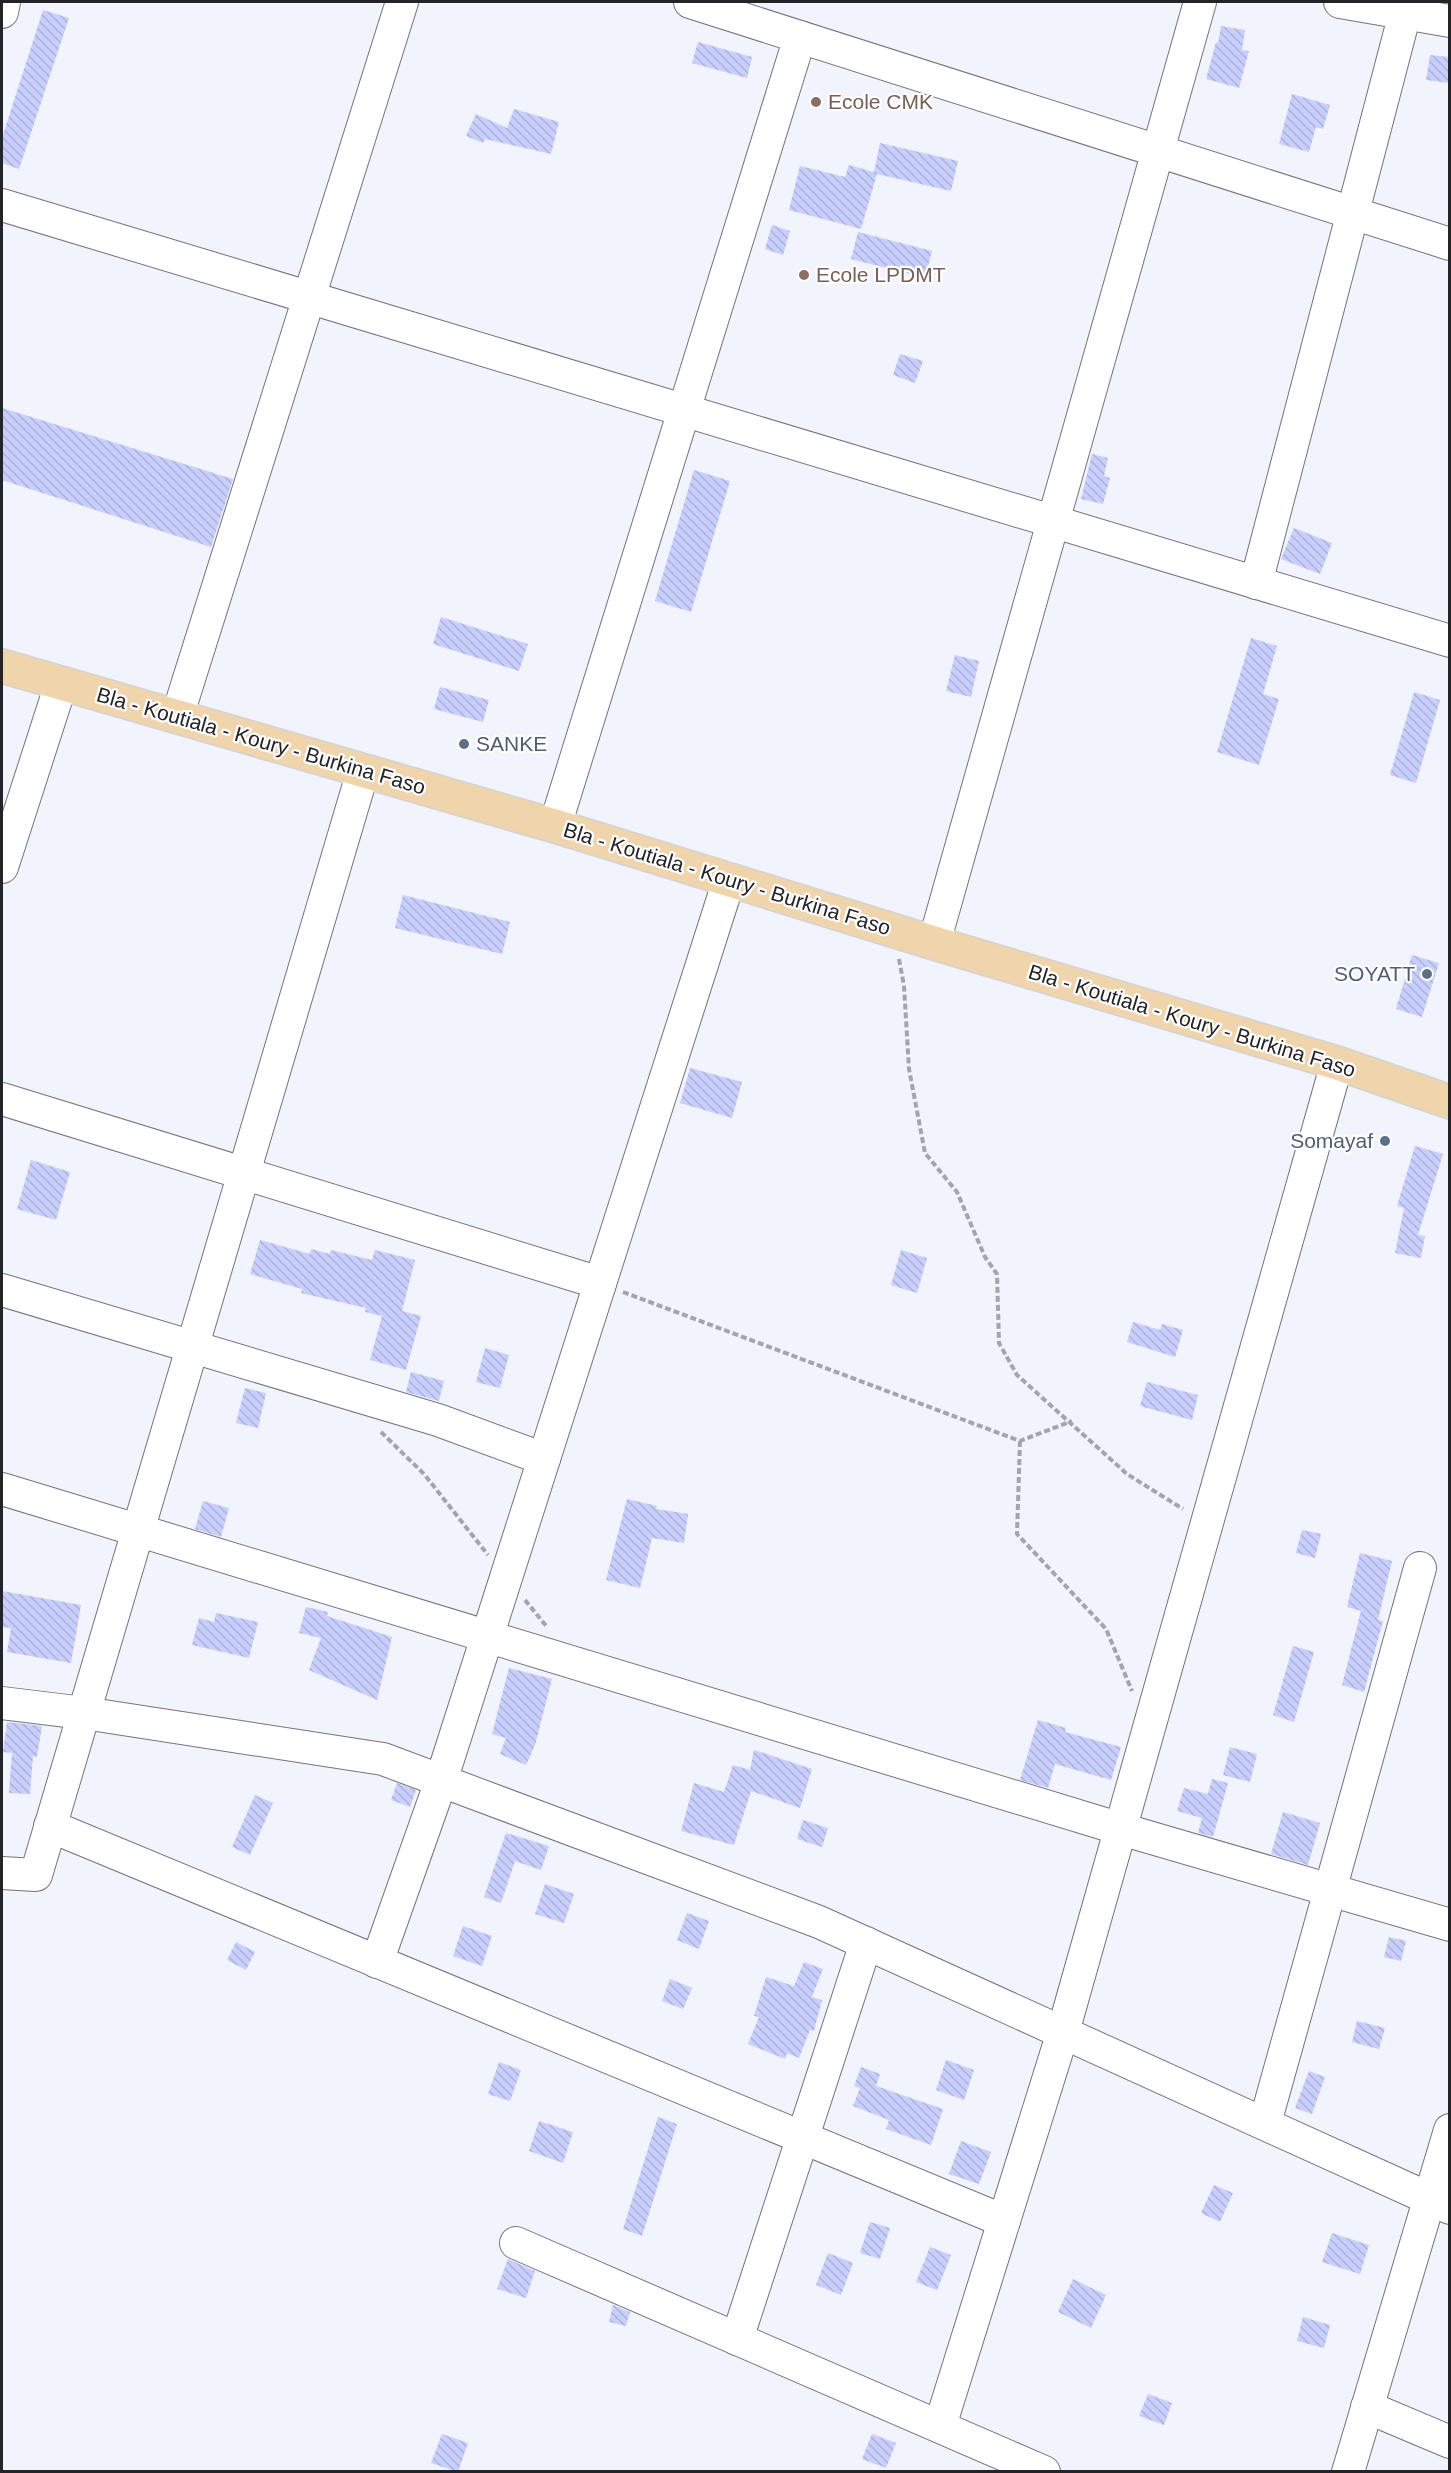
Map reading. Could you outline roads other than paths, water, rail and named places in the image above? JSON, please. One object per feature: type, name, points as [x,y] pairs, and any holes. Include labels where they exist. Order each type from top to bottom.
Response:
[{"type":"main road","name":"Bla - Koutiala - Koury - Burkina Faso","points":[[2,666],[555,826],[934,944],[1337,1063],[1449,1102]]},
{"type":"street","points":[[2,12],[4,2]]},
{"type":"street","points":[[177,717],[402,2]]},
{"type":"street","points":[[690,2],[721,6],[800,37],[1449,244]]},
{"type":"street","points":[[934,944],[1200,2]]},
{"type":"street","points":[[1340,2],[1449,21]]},
{"type":"street","points":[[1256,583],[1405,13]]},
{"type":"street","points":[[555,826],[800,37]]},
{"type":"street","points":[[2,205],[1449,641]]},
{"type":"street","points":[[2,867],[62,684]]},
{"type":"street","points":[[2,1873],[36,1875],[363,771]]},
{"type":"street","points":[[377,1962],[441,1781],[729,880]]},
{"type":"street","points":[[940,2426],[1063,2032],[1337,1063]]},
{"type":"street","points":[[2,1099],[600,1283]]},
{"type":"street","points":[[2,1290],[438,1420],[544,1459]]},
{"type":"street","points":[[2,1488],[1120,1829],[1449,1925]]},
{"type":"street","points":[[1265,2123],[1420,1568]]},
{"type":"street","points":[[2,1703],[84,1713],[383,1759],[819,1922],[1439,2203]]},
{"type":"street","points":[[50,1826],[1004,2221]]},
{"type":"street","points":[[737,2339],[867,1943]]},
{"type":"street","points":[[1348,2472],[1367,2407],[1439,2203],[1449,2130]]},
{"type":"street","points":[[516,2243],[1044,2472]]},
{"type":"street","points":[[1367,2407],[1449,2442]]},
{"type":"place","name":"Ecole CMK","points":[[816,102]]},
{"type":"place","name":"Ecole LPDMT","points":[[804,275]]},
{"type":"place","name":"SANKE","points":[[464,744]]},
{"type":"place","name":"SOYATT","points":[[1427,974]]},
{"type":"place","name":"Somayaf","points":[[1385,1141]]}]
